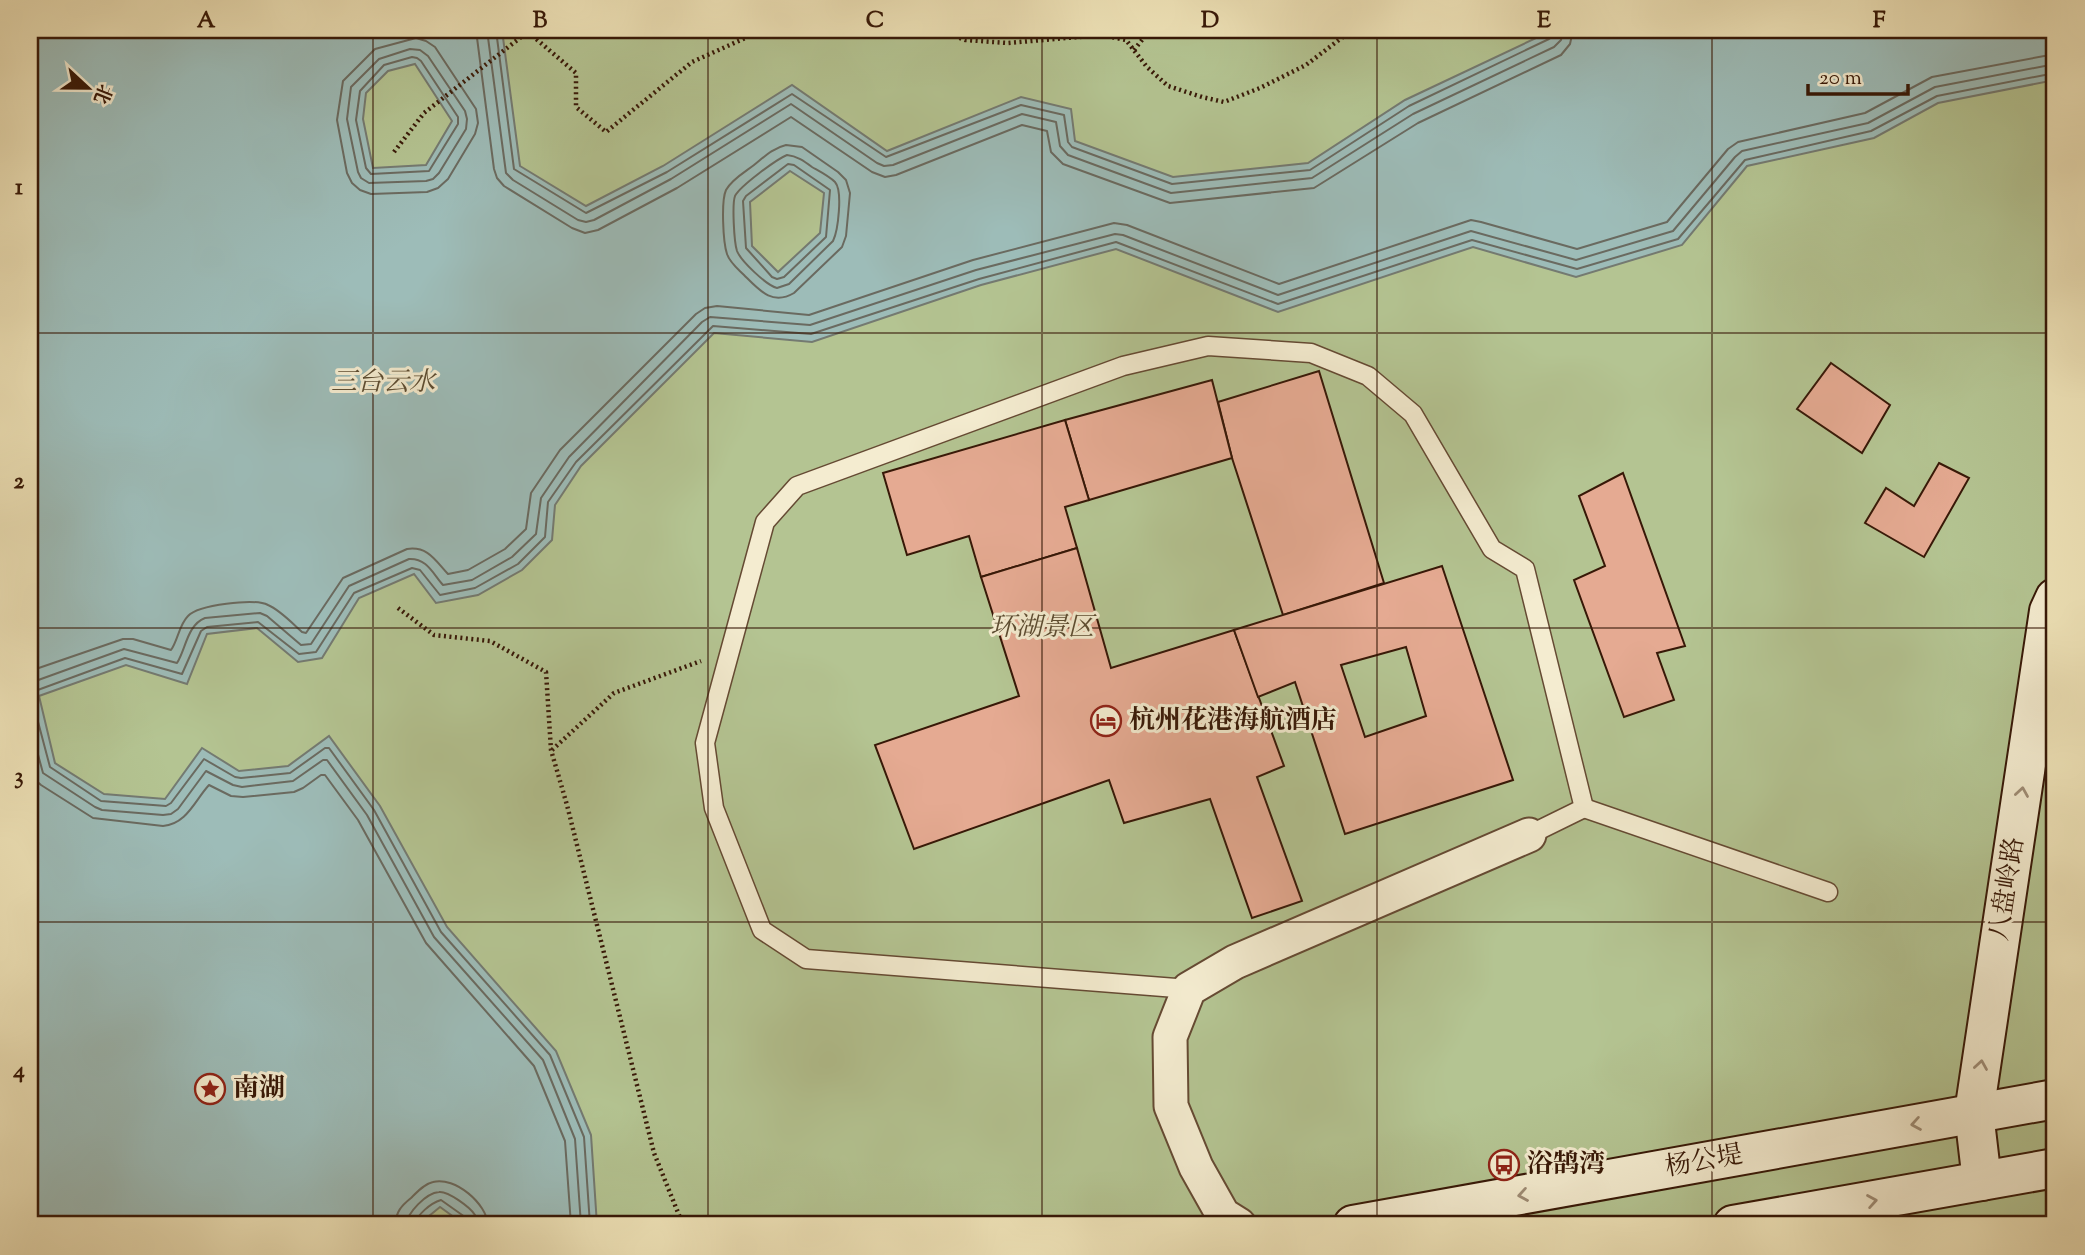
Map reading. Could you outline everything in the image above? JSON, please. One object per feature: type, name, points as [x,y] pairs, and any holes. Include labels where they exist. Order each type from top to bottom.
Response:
[{"type":"main road","name":"八盘岭路","points":[[1982,1181],[1974,1113],[2049,611],[2055,598]]},
{"type":"main road","name":"杨公堤","points":[[1353,1225],[2055,1099]]},
{"type":"main road","points":[[1733,1225],[2055,1168]]},
{"type":"street","points":[[1239,1225],[1223,1215],[1196,1167],[1171,1106],[1170,1037],[1189,989],[1235,962],[1529,835]]},
{"type":"lane","points":[[1189,989],[806,958],[762,930],[714,808],[705,743],[765,522],[797,486],[1123,366],[1208,346],[1311,353],[1368,376],[1413,414],[1492,549],[1525,569],[1584,808]]},
{"type":"lane","points":[[1529,835],[1584,808],[1828,892]]},
{"type":"path","points":[[394,152],[424,113],[529,31],[576,73],[576,107],[606,132],[692,62],[763,30]]},
{"type":"path","points":[[939,30],[965,40],[1008,43],[1102,35],[1126,40],[1147,67],[1168,86],[1224,102],[1306,65],[1352,30]]},
{"type":"path","points":[[1134,50],[1150,30]]},
{"type":"path","points":[[398,608],[434,635],[490,641],[545,672],[551,750],[567,804],[654,1153],[683,1225]]},
{"type":"path","points":[[551,750],[614,693],[730,650]]},
{"type":"green space","name":"环湖景区","points":[[30,30],[2055,30],[2055,1225],[30,1225]]},
{"type":"water","name":"三台云水","points":[[30,30],[502,30],[520,166],[586,206],[663,166],[792,85],[887,151],[1021,97],[1071,109],[1075,141],[1173,177],[1308,163],[1405,100],[1553,30],[2055,30],[2055,80],[1938,103],[1874,138],[1747,166],[1682,245],[1576,277],[1473,247],[1278,312],[1116,249],[981,285],[812,342],[714,333],[581,466],[555,505],[552,540],[522,570],[478,595],[436,603],[414,574],[359,598],[322,658],[298,662],[257,628],[207,634],[187,684],[126,665],[39,696],[55,763],[104,794],[165,799],[202,748],[239,771],[288,766],[329,736],[380,806],[447,927],[556,1051],[591,1135],[597,1225],[465,1225],[440,1207],[418,1225],[30,1225]],"holes":[[[415,64],[452,121],[426,165],[373,168],[363,119],[366,93],[388,71]],[[790,171],[824,193],[820,233],[778,272],[752,246],[750,202]]]},
{"type":"building","points":[[1831,363],[1890,405],[1862,453],[1797,409]]},
{"type":"building","points":[[1319,371],[1384,583],[1283,615],[1232,458],[1218,402]]},
{"type":"building","points":[[1212,380],[1232,458],[1089,500],[1065,420]]},
{"type":"building","points":[[1065,420],[1089,500],[1065,507],[1077,548],[981,577],[969,536],[907,555],[883,473]]},
{"type":"building","points":[[1939,463],[1969,478],[1924,557],[1865,523],[1886,488],[1914,506]]},
{"type":"building","points":[[1623,473],[1685,646],[1657,653],[1674,700],[1624,717],[1574,580],[1605,566],[1579,496]]},
{"type":"building","name":"杭州花港海航酒店","points":[[1077,548],[1111,668],[1234,630],[1284,766],[1257,777],[1302,901],[1252,918],[1210,799],[1124,823],[1109,780],[914,849],[875,745],[1019,696],[981,577]]},
{"type":"building","points":[[1442,566],[1513,780],[1345,834],[1295,682],[1258,697],[1234,630]],"holes":[[[1406,647],[1426,716],[1365,737],[1341,665]]]},
{"type":"place","name":"杭州花港海航酒店","points":[[1106,721]]},
{"type":"place","name":"南湖","points":[[210,1089]]},
{"type":"place","name":"浴鹄湾","points":[[1504,1165]]}]
